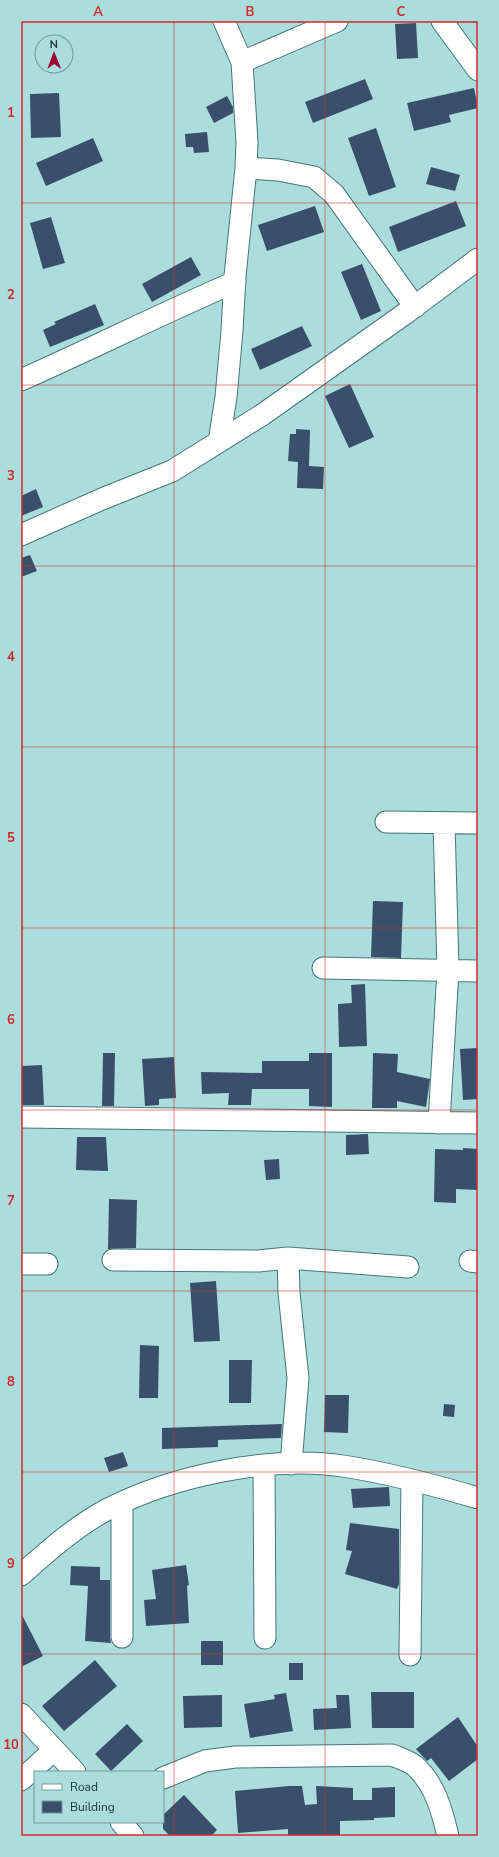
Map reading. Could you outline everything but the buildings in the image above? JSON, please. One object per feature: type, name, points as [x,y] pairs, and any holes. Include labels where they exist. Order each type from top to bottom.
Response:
[{"type":"street","points":[[219,442],[226,397],[242,193],[246,168],[246,106],[242,62],[224,21]]},
{"type":"street","points":[[242,62],[337,21]]},
{"type":"street","points":[[442,21],[478,70]]},
{"type":"street","points":[[246,168],[278,170],[314,177],[334,194],[415,306]]},
{"type":"street","points":[[21,535],[102,499],[172,471],[249,423],[415,306],[478,259]]},
{"type":"street","points":[[21,380],[235,282]]},
{"type":"street","points":[[226,397],[249,423]]},
{"type":"street","points":[[386,822],[478,823]]},
{"type":"street","points":[[439,1123],[448,970],[444,823]]},
{"type":"street","points":[[323,968],[478,971]]},
{"type":"street","points":[[21,1117],[478,1123]]},
{"type":"street","points":[[113,1260],[258,1261],[288,1258],[408,1267]]},
{"type":"street","points":[[288,1258],[289,1293],[298,1378],[291,1464]]},
{"type":"street","points":[[21,1264],[47,1264]]},
{"type":"street","points":[[21,1575],[46,1553],[81,1527],[108,1510],[177,1482],[264,1465],[291,1464],[342,1466],[412,1480],[478,1498]]},
{"type":"street","points":[[264,1465],[265,1638]]},
{"type":"street","points":[[410,1655],[412,1480]]},
{"type":"street","points":[[122,1504],[122,1637]]},
{"type":"street","points":[[21,1714],[74,1771]]},
{"type":"street","points":[[21,1780],[54,1750]]},
{"type":"street","points":[[164,1778],[205,1761],[235,1757],[392,1755],[414,1765],[430,1784],[442,1812],[448,1836]]},
{"type":"street","points":[[122,1823],[133,1836]]}]
